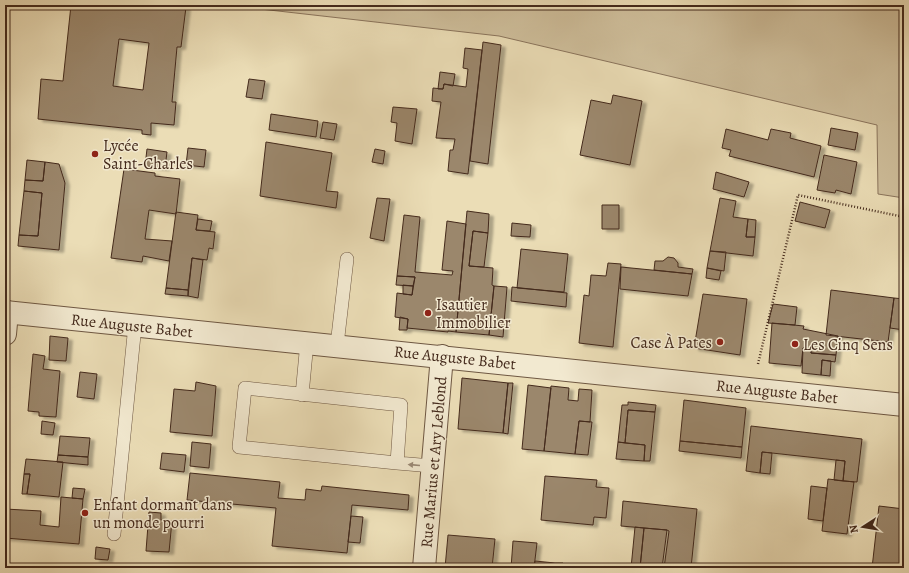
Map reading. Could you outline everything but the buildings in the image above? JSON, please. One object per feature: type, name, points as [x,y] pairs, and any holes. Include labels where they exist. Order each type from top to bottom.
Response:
[{"type":"street","name":"Rue Auguste Babet","points":[[6,312],[337,345],[904,405]]},
{"type":"street","points":[[5,334],[6,312]]},
{"type":"street","name":"Rue Marius et Ary Leblond","points":[[424,568],[442,356]]},
{"type":"lane","points":[[337,345],[347,259]]},
{"type":"lane","points":[[114,534],[134,325]]},
{"type":"lane","points":[[302,395],[307,342]]},
{"type":"lane","points":[[397,463],[401,405],[245,388],[239,447],[397,463],[432,466]]},
{"type":"path","points":[[758,366],[798,195],[904,217]]},
{"type":"shaded area","points":[[225,5],[904,5],[904,198],[878,194],[877,125],[499,36]]},
{"type":"place","name":"Lycée Saint-Charles","points":[[95,154]]},
{"type":"place","name":"Isautier Immobilier","points":[[428,313]]},
{"type":"place","name":"Case À Pates","points":[[720,342]]},
{"type":"place","name":"Les Cinq Sens","points":[[795,344]]},
{"type":"place","name":"Enfant dormant dans un monde pourri","points":[[85,513]]}]
